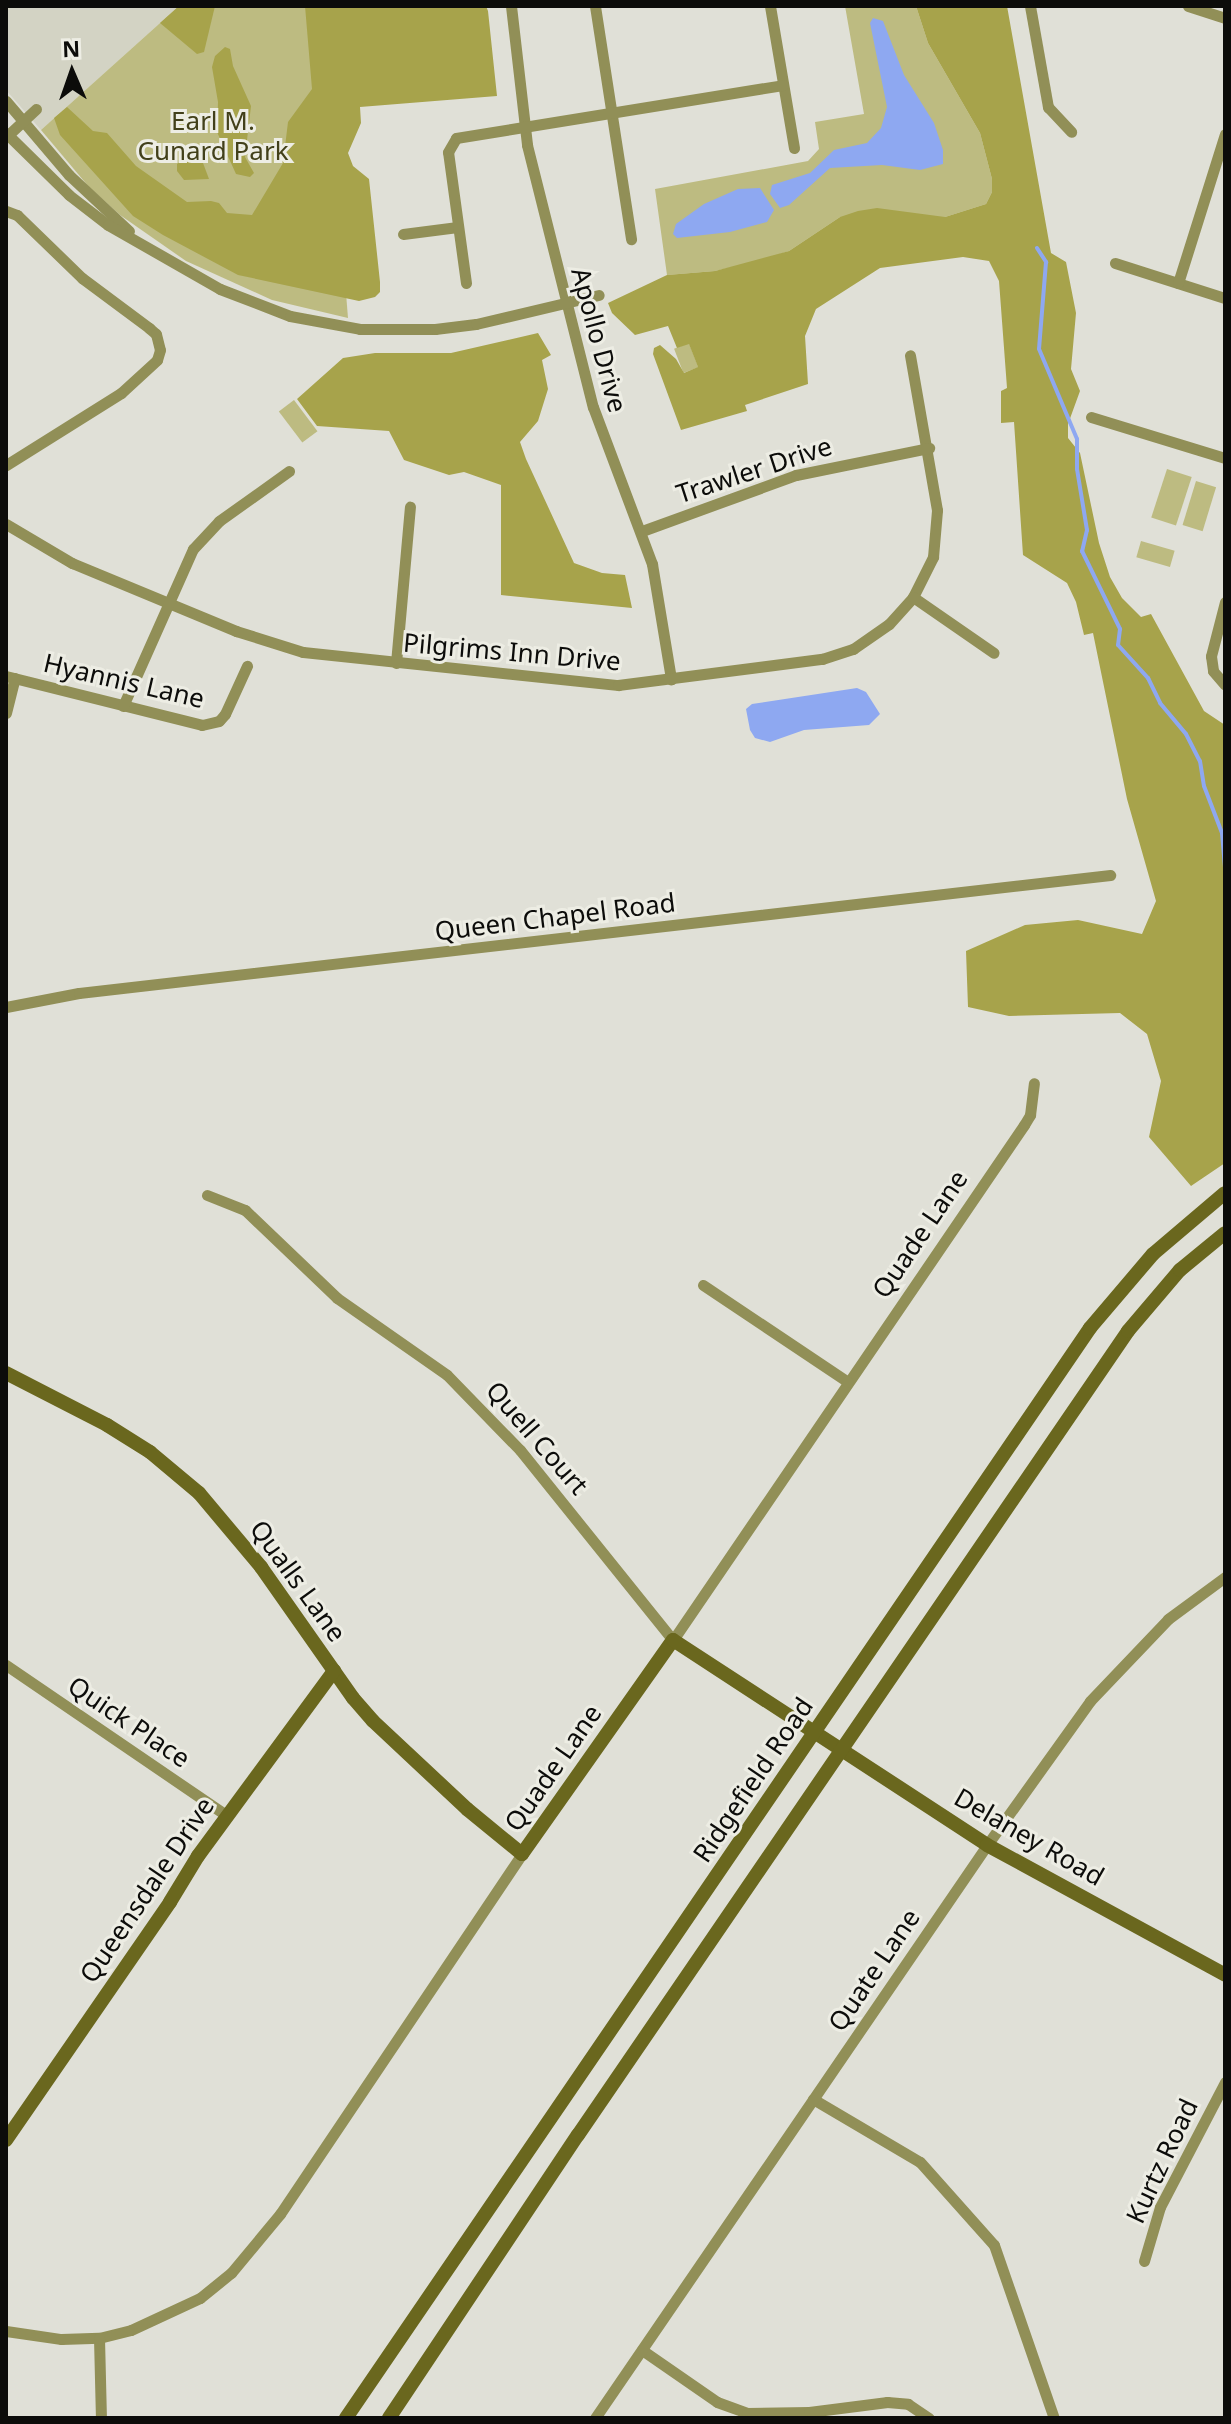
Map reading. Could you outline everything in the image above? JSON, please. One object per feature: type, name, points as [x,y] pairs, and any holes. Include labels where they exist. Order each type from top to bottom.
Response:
[{"type":"main road","name":"Ridgefield Road","points":[[346,2418],[1090,1328],[1153,1254],[1225,1193]]},
{"type":"main road","points":[[389,2418],[1128,1331],[1180,1270],[1225,1233]]},
{"type":"main road","name":"Qualls Lane","points":[[6,1373],[107,1425],[175,1471],[216,1512],[261,1567],[353,1698],[408,1757],[522,1854]]},
{"type":"main road","name":"Quell Court","points":[[673,1640],[814,1731]]},
{"type":"main road","name":"Quade Lane","points":[[522,1854],[673,1640]]},
{"type":"main road","name":"Queensdale Drive","points":[[6,2140],[226,1815],[334,1671]]},
{"type":"main road","name":"Delaney Road","points":[[814,1731],[987,1845],[1225,1975]]},
{"type":"street","name":"Apollo Drive","points":[[511,6],[524,128],[600,429],[642,531],[656,582],[671,679]]},
{"type":"street","points":[[595,6],[631,239]]},
{"type":"street","points":[[770,6],[794,148]]},
{"type":"street","points":[[1030,6],[1048,107],[1071,132]]},
{"type":"street","points":[[1188,6],[1225,18]]},
{"type":"street","points":[[466,283],[448,152],[451,143],[466,135],[783,85]]},
{"type":"street","points":[[6,101],[93,199],[148,247]]},
{"type":"street","points":[[36,109],[7,135],[89,212],[198,277],[253,303],[299,318],[360,329],[456,327],[599,295]]},
{"type":"street","points":[[1178,283],[1225,134]]},
{"type":"street","points":[[6,211],[17,215],[82,278],[156,334],[160,350],[157,360],[121,393],[6,465]]},
{"type":"street","points":[[403,234],[458,227]]},
{"type":"street","points":[[1115,263],[1225,298]]},
{"type":"street","name":"Pilgrims Inn Drive","points":[[6,524],[72,563],[287,648],[396,663],[618,685],[834,656],[881,631],[913,597],[930,567],[937,538],[937,510],[929,448],[910,355]]},
{"type":"street","points":[[1091,417],[1225,458]]},
{"type":"street","name":"Trawler Drive","points":[[642,531],[796,475],[929,448]]},
{"type":"street","points":[[123,706],[193,549],[205,534],[289,471]]},
{"type":"street","points":[[396,663],[410,507]]},
{"type":"street","points":[[913,597],[994,653]]},
{"type":"street","points":[[1225,602],[1211,656],[1213,671],[1225,685]]},
{"type":"street","name":"Hyannis Lane","points":[[10,677],[211,725],[225,714],[247,666]]},
{"type":"street","points":[[6,713],[10,677]]},
{"type":"street","name":"Queen Chapel Road","points":[[6,1007],[79,993],[1110,875]]},
{"type":"street","name":"Quade Lane","points":[[673,1640],[1024,1125],[1030,1115],[1034,1083]]},
{"type":"street","name":"Quell Court","points":[[207,1195],[245,1210],[337,1298],[447,1375],[520,1450],[673,1640]]},
{"type":"street","points":[[703,1285],[848,1382]]},
{"type":"street","name":"Quate Lane","points":[[595,2418],[987,1845],[1090,1701],[1168,1619],[1225,1577]]},
{"type":"street","name":"Quick Place","points":[[6,1665],[226,1815]]},
{"type":"street","name":"Quade Lane","points":[[6,2331],[61,2339],[99,2338],[169,2315],[200,2298],[252,2251],[522,1854]]},
{"type":"street","name":"Kurtz Road","points":[[1144,2261],[1160,2207],[1225,2082]]},
{"type":"street","points":[[813,2099],[920,2162],[994,2245],[1054,2418]]},
{"type":"street","points":[[99,2338],[101,2418]]},
{"type":"street","points":[[642,2350],[717,2402],[747,2413],[809,2412],[887,2402],[908,2404],[929,2418]]},
{"type":"shaded area","points":[[6,6],[179,6],[41,130],[6,90]]},
{"type":"shaded area","points":[[179,6],[215,6],[204,52],[197,54],[160,23]]},
{"type":"shaded area","points":[[305,6],[486,6],[488,11],[497,96],[360,107],[361,123],[348,153],[353,166],[369,179],[380,292],[375,297],[359,301],[238,275],[163,235],[133,216],[60,135],[54,118],[67,107],[93,131],[107,133],[136,166],[187,202],[211,201],[219,203],[227,213],[252,215],[283,163],[288,122],[312,89]]},
{"type":"shaded area","points":[[916,6],[1007,6],[1051,253],[1066,262],[1076,313],[1071,369],[1080,391],[1068,424],[1068,438],[1080,453],[1099,543],[1110,577],[1122,598],[1141,617],[1151,614],[1204,711],[1225,725],[1225,1163],[1191,1186],[1149,1137],[1161,1081],[1147,1034],[1120,1013],[1009,1016],[968,1007],[966,951],[1025,925],[1078,920],[1142,934],[1156,901],[1127,799],[1093,633],[1084,635],[1076,602],[1067,583],[1023,555],[1014,422],[1001,423],[1001,391],[1007,388],[999,281],[989,261],[963,257],[880,268],[816,309],[805,336],[808,384],[745,405],[747,411],[681,430],[653,354],[654,348],[660,345],[676,359],[684,373],[698,367],[689,344],[677,348],[668,326],[635,335],[612,313],[608,303],[667,275],[715,271],[789,251],[840,217],[858,211],[877,208],[945,217],[986,204],[992,192],[992,179],[980,133],[928,43]]},
{"type":"shaded area","points":[[225,47],[230,49],[233,66],[251,106],[245,157],[254,173],[250,177],[236,174],[217,132],[218,102],[212,67],[215,56]]},
{"type":"shaded area","points":[[197,147],[209,179],[184,180],[177,171],[177,164]]},
{"type":"shaded area","points":[[538,333],[551,355],[542,360],[548,389],[538,421],[520,442],[574,563],[602,573],[625,575],[632,608],[501,595],[501,485],[464,472],[449,475],[404,460],[389,431],[317,426],[297,399],[343,358],[375,353],[451,353]]},
{"type":"green space","name":"Earl M. Cunard Park","points":[[179,6],[323,6],[348,318],[272,300],[186,261],[120,215],[89,187],[41,130]]},
{"type":"green space","points":[[845,6],[916,6],[928,43],[980,133],[992,179],[992,192],[986,204],[945,217],[840,217],[789,251],[715,271],[667,275],[655,189],[808,161],[819,149],[815,122],[864,114]]},
{"type":"green space","points":[[689,343],[698,367],[683,373],[674,349]]},
{"type":"green space","points":[[294,400],[317,431],[302,443],[279,411]]},
{"type":"green space","points":[[1167,469],[1192,477],[1176,526],[1151,518]]},
{"type":"green space","points":[[1196,481],[1216,487],[1203,531],[1183,525]]},
{"type":"green space","points":[[1141,541],[1175,551],[1170,567],[1136,557]]},
{"type":"water","points":[[873,18],[883,21],[904,75],[934,123],[943,150],[943,164],[920,170],[882,165],[830,168],[789,205],[780,208],[770,194],[772,185],[810,173],[834,150],[867,143],[881,128],[887,107],[870,23]]},
{"type":"water","points":[[760,188],[774,210],[767,222],[730,232],[677,238],[673,234],[676,224],[704,204],[738,189]]},
{"type":"water","points":[[857,688],[866,692],[880,714],[869,725],[804,730],[770,742],[755,738],[750,730],[746,709],[752,704]]},
{"type":"waterway","points":[[1037,248],[1046,262],[1039,349],[1077,439],[1077,469],[1087,530],[1082,551],[1120,629],[1118,645],[1148,678],[1160,703],[1186,734],[1200,761],[1204,786],[1222,833],[1225,869]]}]
